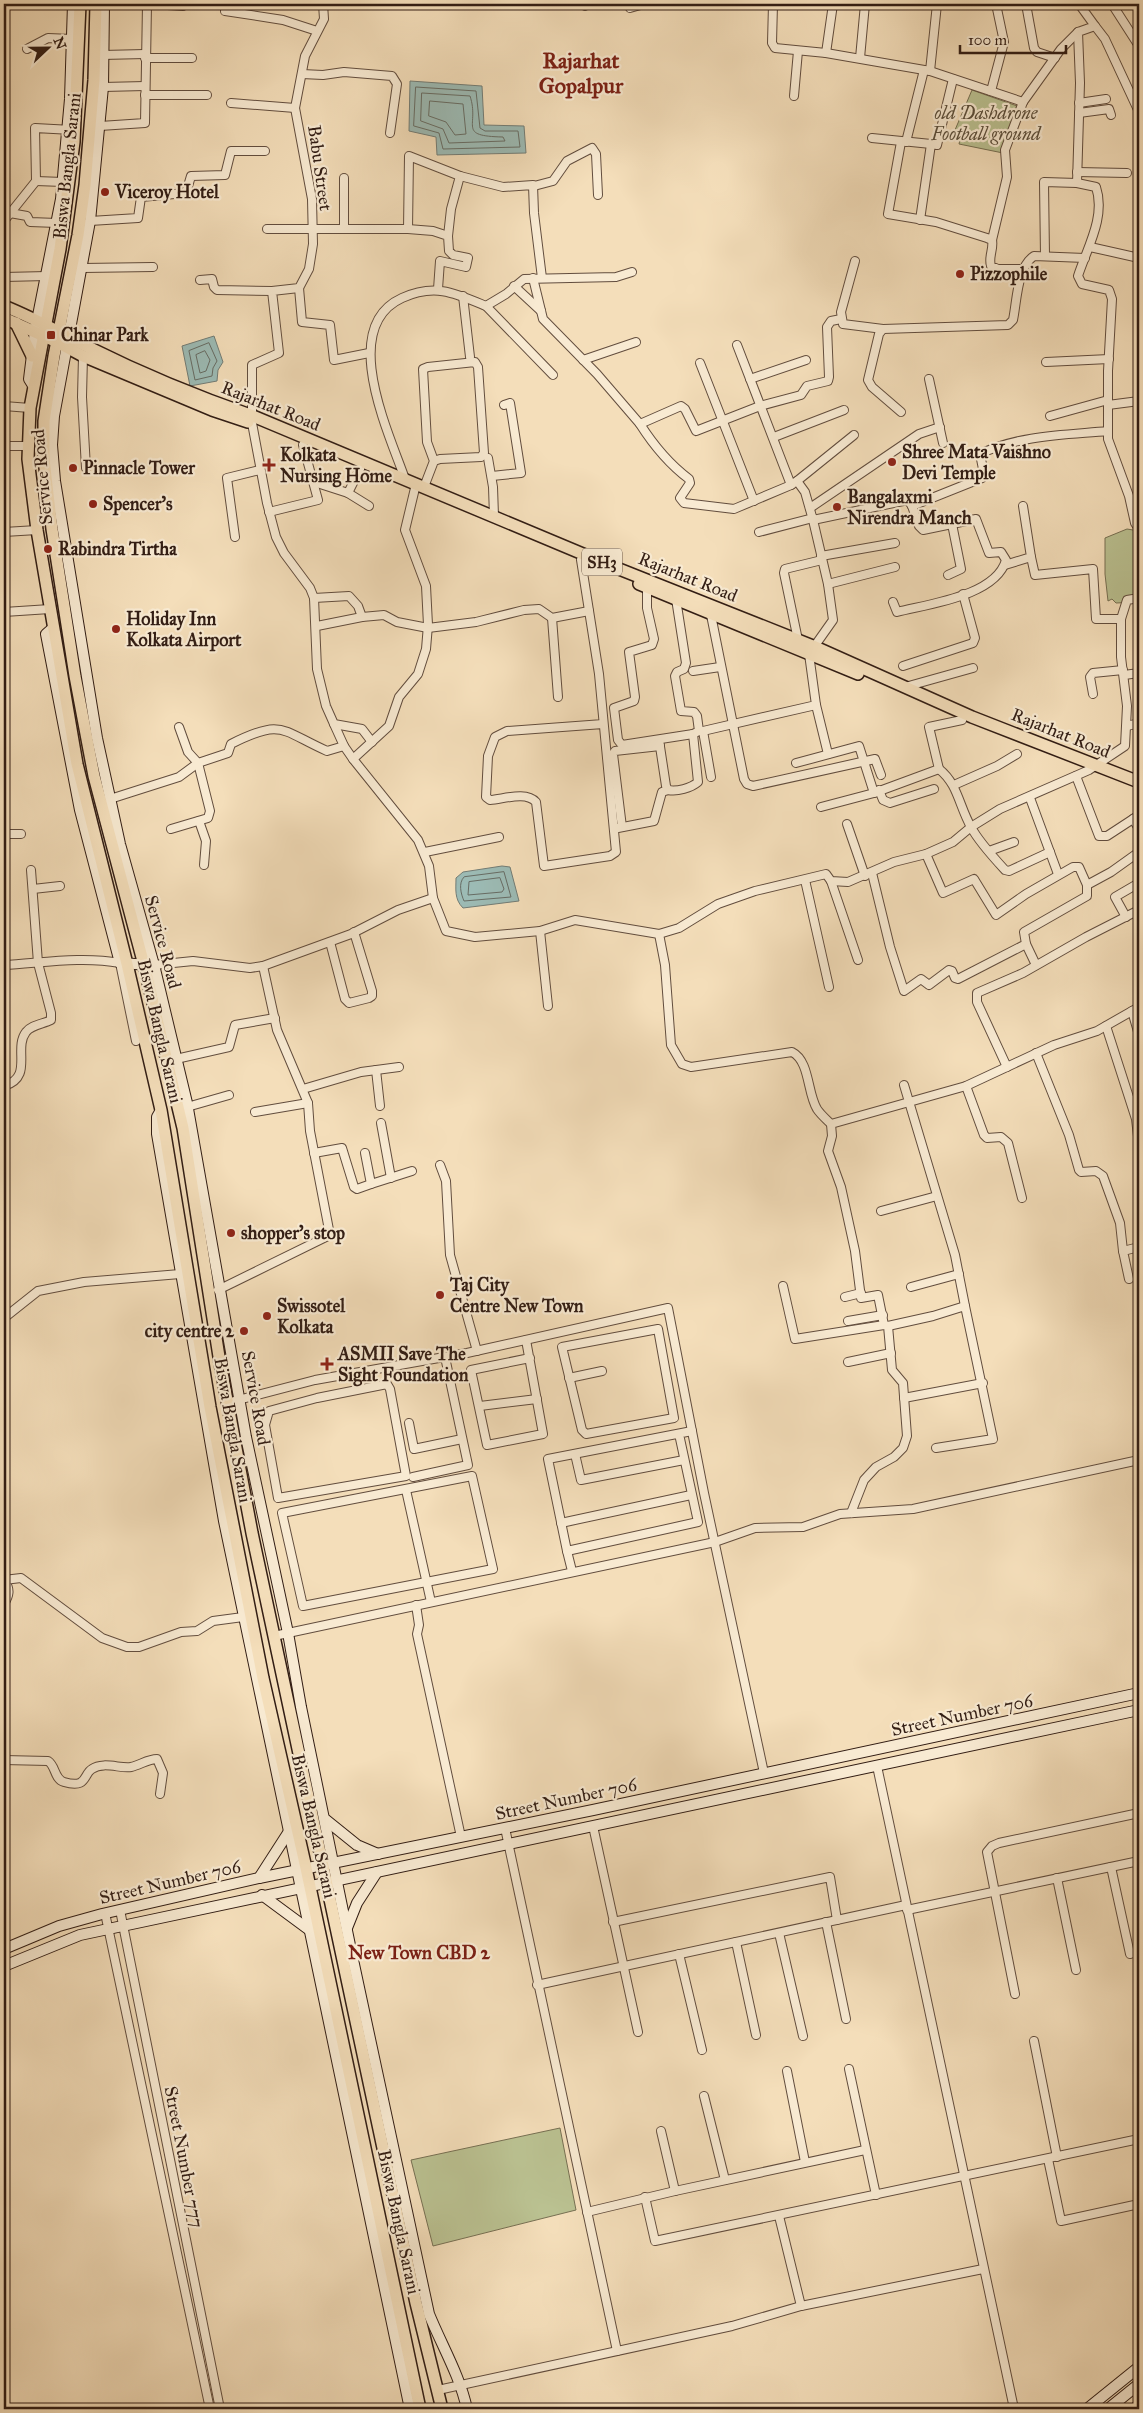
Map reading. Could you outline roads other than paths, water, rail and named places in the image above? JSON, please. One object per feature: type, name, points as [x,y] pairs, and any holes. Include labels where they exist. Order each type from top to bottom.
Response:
[{"type":"main road","name":"Biswa Bangla Sarani","points":[[42,322],[60,249],[71,130],[76,16],[80,4]]},
{"type":"main road","name":"Biswa Bangla Sarani","points":[[96,4],[90,141],[62,339],[43,430],[44,459],[52,529],[75,676],[94,776],[149,965],[183,1128],[274,1636],[329,1863],[414,2294],[442,2409]]},
{"type":"main road","name":"SH3","points":[[4,306],[42,322],[62,339]]},
{"type":"main road","name":"SH3","points":[[4,318],[39,334],[62,339]]},
{"type":"main road","points":[[39,334],[42,322]]},
{"type":"main road","points":[[16,323],[32,356]]},
{"type":"main road","name":"Biswa Bangla Sarani","points":[[39,334],[30,408],[28,446],[37,530],[50,609],[60,697],[84,809],[161,1110],[219,1452],[301,1869],[406,2368],[420,2409]]},
{"type":"main road","name":"Rajarhat Road","points":[[62,339],[82,356],[212,410],[253,420],[303,445],[360,469],[415,485],[582,560],[711,614],[811,650],[905,687],[1093,768],[1139,790]]},
{"type":"main road","name":"Rajarhat Road","points":[[62,339],[253,420],[798,640],[811,650],[962,720],[1093,768],[1139,782]]},
{"type":"street","points":[[42,322],[47,276],[71,130],[72,39],[76,16],[73,4]]},
{"type":"street","name":"Service Road","points":[[104,4],[103,87],[100,126],[83,268],[62,339],[52,445],[55,481],[84,672],[110,799],[149,965],[176,1059],[187,1107],[205,1199],[233,1401],[288,1633],[301,1707],[325,1820],[329,1863]]},
{"type":"street","points":[[100,126],[146,123],[145,56],[147,4]]},
{"type":"street","points":[[152,4],[183,6],[183,4]]},
{"type":"street","name":"Babu Street","points":[[299,288],[309,269],[312,199],[296,108],[305,56],[324,19],[323,4]]},
{"type":"street","points":[[629,4],[630,8],[644,4]]},
{"type":"street","points":[[773,4],[773,46],[798,51],[860,58],[927,70],[1023,102]]},
{"type":"street","points":[[826,53],[833,4]]},
{"type":"street","points":[[860,58],[865,4]]},
{"type":"street","points":[[937,4],[927,70],[903,142],[888,214],[936,222],[992,240]]},
{"type":"street","points":[[991,91],[1004,42],[996,4]]},
{"type":"street","points":[[1026,4],[1034,48],[1037,52],[1055,58]]},
{"type":"street","points":[[1080,4],[1104,39],[1139,112]]},
{"type":"street","points":[[1112,4],[1139,46]]},
{"type":"street","points":[[225,11],[283,20],[317,31]]},
{"type":"street","points":[[1024,269],[998,269],[991,266],[989,261],[1007,177],[1005,150],[1023,102],[1055,58],[1078,32],[1095,26]]},
{"type":"street","points":[[1077,183],[1079,113],[1078,32]]},
{"type":"street","points":[[27,49],[48,38],[72,39]]},
{"type":"street","points":[[794,96],[798,51]]},
{"type":"street","points":[[102,55],[192,58]]},
{"type":"street","points":[[302,74],[323,75],[344,72],[392,76],[397,84],[390,133]]},
{"type":"street","points":[[872,138],[937,145],[953,79]]},
{"type":"street","points":[[103,87],[145,86]]},
{"type":"street","points":[[145,95],[206,95]]},
{"type":"street","points":[[1079,103],[1106,99]]},
{"type":"street","points":[[231,104],[296,108]]},
{"type":"street","points":[[1079,113],[1109,109],[1111,115]]},
{"type":"street","points":[[4,221],[36,181],[35,128],[71,130]]},
{"type":"street","points":[[920,220],[931,144]]},
{"type":"street","points":[[408,229],[409,156],[460,176],[503,187],[534,186],[553,181],[567,162],[592,148],[596,154],[598,195]]},
{"type":"street","points":[[90,221],[138,218],[141,197],[186,193],[191,176],[225,175],[231,152],[265,151]]},
{"type":"street","points":[[1077,172],[1127,173]]},
{"type":"street","points":[[438,289],[440,261],[466,267],[468,258],[453,255],[449,251],[448,236],[451,209],[460,176]]},
{"type":"street","points":[[344,178],[344,228]]},
{"type":"street","points":[[36,181],[63,182]]},
{"type":"street","points":[[1045,256],[1044,182],[1077,183],[1096,187],[1098,211],[1090,247],[1078,276],[1078,281],[1082,284],[1109,290],[1112,299],[1108,439],[1130,496],[1135,522],[1139,529]]},
{"type":"street","points":[[534,186],[534,213],[542,278]]},
{"type":"street","points":[[10,213],[27,216],[30,222],[57,223]]},
{"type":"street","points":[[267,229],[290,231],[312,228],[408,229],[433,231],[448,236]]},
{"type":"street","points":[[1090,247],[1139,258]]},
{"type":"street","points":[[855,261],[841,319],[843,324],[883,329],[1008,325],[1013,320],[1024,269],[1028,260],[1034,256],[1085,258]]},
{"type":"street","points":[[83,268],[154,267]]},
{"type":"street","points":[[486,306],[506,294],[524,279],[616,277],[632,272]]},
{"type":"street","points":[[4,277],[47,276]]},
{"type":"street","points":[[533,278],[543,319],[583,360],[640,424],[658,451],[675,469],[689,479],[690,483],[680,498],[684,503],[734,509],[794,483],[854,435]]},
{"type":"street","points":[[200,280],[212,279],[217,290],[272,291],[299,288],[302,322],[330,325],[334,360],[369,352]]},
{"type":"street","points":[[514,286],[541,311]]},
{"type":"street","points":[[415,485],[371,373],[369,352],[377,324],[390,303],[407,296],[438,289],[486,306],[553,375]]},
{"type":"street","points":[[272,291],[279,354],[252,365],[253,420],[260,470],[269,512],[276,536],[284,553],[310,588],[314,598],[317,626],[317,669],[326,706],[344,746],[414,834],[425,852],[429,866],[433,898],[442,927],[451,934],[475,937],[540,930],[575,920],[659,934],[679,928],[718,904],[754,891],[826,874],[858,960]]},
{"type":"street","points":[[462,296],[470,357]]},
{"type":"street","points":[[640,424],[681,406],[696,431],[760,406],[801,395],[807,386],[828,381],[827,327],[832,322],[841,319]]},
{"type":"street","points":[[883,329],[879,334],[868,380],[872,387],[901,412]]},
{"type":"street","points":[[34,387],[29,380],[32,356],[39,334]]},
{"type":"street","points":[[583,360],[636,342]]},
{"type":"street","points":[[736,345],[760,406],[794,483],[805,492],[828,584],[833,620],[811,650],[816,705],[828,754]]},
{"type":"street","points":[[82,356],[86,468]]},
{"type":"street","points":[[1046,362],[1109,359]]},
{"type":"street","points":[[750,379],[806,360]]},
{"type":"street","points":[[353,759],[389,726],[399,697],[418,674],[426,649],[428,628],[426,586],[405,530],[415,485],[434,461],[440,458],[481,457],[484,453],[481,397],[478,367],[475,362],[424,369],[427,442],[434,461]]},
{"type":"street","points":[[700,363],[721,421],[754,501]]},
{"type":"street","points":[[930,379],[943,442]]},
{"type":"street","points":[[1050,416],[1108,402],[1139,401]]},
{"type":"street","points":[[492,476],[521,473],[510,404],[504,404]]},
{"type":"street","points":[[4,406],[30,408]]},
{"type":"street","points":[[774,437],[844,410]]},
{"type":"street","points":[[810,508],[919,434],[940,427]]},
{"type":"street","points":[[912,506],[982,478],[984,474],[980,454],[988,450],[1030,438],[1108,432]]},
{"type":"street","points":[[269,512],[318,500],[303,445]]},
{"type":"street","points":[[4,446],[28,446]]},
{"type":"street","points":[[488,458],[492,476],[494,516]]},
{"type":"street","points":[[348,493],[360,469]]},
{"type":"street","points":[[235,537],[227,478],[260,470]]},
{"type":"street","points":[[314,482],[348,493],[369,506]]},
{"type":"street","points":[[759,532],[908,500],[919,526],[923,530],[976,519],[989,552],[1001,552],[1005,555],[1005,565]]},
{"type":"street","points":[[1023,506],[1035,575],[1093,569],[1096,619],[1121,619]]},
{"type":"street","points":[[948,575],[961,569],[952,524]]},
{"type":"street","points":[[4,532],[37,530]]},
{"type":"street","points":[[798,640],[785,569],[822,558],[895,543]]},
{"type":"street","points":[[893,602],[897,612],[963,594],[992,581],[1005,565],[1031,557]]},
{"type":"street","points":[[582,560],[596,651],[603,724],[618,828]]},
{"type":"street","points":[[828,584],[896,567]]},
{"type":"street","points":[[648,587],[647,608],[654,639],[652,645],[629,652],[634,701],[614,708],[618,740],[622,745],[660,743]]},
{"type":"street","points":[[903,666],[973,643],[975,638],[963,594]]},
{"type":"street","points":[[314,598],[349,596],[358,606],[362,617]]},
{"type":"street","points":[[830,881],[848,882],[894,862],[926,854],[953,842],[971,827],[1000,809],[1030,798],[1093,768],[1125,746],[1127,726],[1121,619],[1124,604],[1127,600],[1139,598]]},
{"type":"street","points":[[603,724],[507,732],[495,738],[488,756],[486,796],[490,800],[524,796],[532,798],[536,802],[544,866],[610,856],[616,852],[618,828],[613,754],[616,751],[660,743],[699,731],[697,716],[694,712],[681,711],[675,676],[677,672],[684,670],[686,663],[676,599]]},
{"type":"street","points":[[4,612],[50,609]]},
{"type":"street","points":[[317,626],[362,617],[384,615],[398,622],[428,628],[476,622],[524,610],[539,609],[552,618],[589,611]]},
{"type":"street","points":[[711,614],[720,667],[744,779],[747,784],[753,786],[863,760],[875,759],[881,775]]},
{"type":"street","points":[[552,618],[558,697]]},
{"type":"street","points":[[692,671],[720,667]]},
{"type":"street","points":[[905,687],[973,668]]},
{"type":"street","points":[[1093,694],[1090,677],[1092,673],[1139,672]]},
{"type":"street","points":[[711,777],[703,731],[816,705]]},
{"type":"street","points":[[962,720],[929,727],[939,769],[950,778],[954,785],[971,827],[1005,870],[1050,852]]},
{"type":"street","points":[[1127,726],[1139,723]]},
{"type":"street","points":[[334,724],[362,729],[372,742]]},
{"type":"street","points":[[170,829],[208,818],[210,811],[198,763],[188,752],[179,727]]},
{"type":"street","points":[[110,799],[179,777],[198,763],[228,753],[231,744],[270,729],[283,729],[293,732],[327,750],[344,746]]},
{"type":"street","points":[[618,828],[654,821],[659,797],[662,792],[694,786],[698,782],[693,734]]},
{"type":"street","points":[[660,743],[668,790]]},
{"type":"street","points":[[796,763],[859,746],[877,792],[883,800],[890,803],[934,789]]},
{"type":"street","points":[[954,785],[1017,754]]},
{"type":"street","points":[[821,807],[877,792],[939,769]]},
{"type":"street","points":[[1076,776],[1099,836],[1107,836],[1136,817],[1139,828]]},
{"type":"street","points":[[1030,798],[1058,874]]},
{"type":"street","points":[[199,821],[206,841],[204,865]]},
{"type":"street","points":[[847,824],[868,874],[904,991],[921,979],[929,984],[951,970],[955,978],[958,979],[1026,944]]},
{"type":"street","points":[[4,834],[21,834]]},
{"type":"street","points":[[425,852],[499,837]]},
{"type":"street","points":[[989,851],[1014,842]]},
{"type":"street","points":[[1087,885],[1111,872],[1139,852]]},
{"type":"street","points":[[926,854],[942,893],[974,879],[996,915],[1058,874],[1079,867],[1087,885],[1087,896],[1024,932],[1026,944],[1036,965]]},
{"type":"street","points":[[4,1086],[13,1082],[19,1075],[24,1034],[30,1028],[51,1020],[51,1013],[38,963],[31,870]]},
{"type":"street","points":[[805,880],[829,987]]},
{"type":"street","points":[[1126,917],[1115,897],[1139,883]]},
{"type":"street","points":[[33,889],[60,886]]},
{"type":"street","points":[[4,965],[94,961],[149,965],[193,961],[250,968],[263,966],[330,942],[398,910],[433,898]]},
{"type":"street","points":[[1007,1067],[976,996],[977,993],[1003,983],[1139,910]]},
{"type":"street","points":[[540,930],[548,1006]]},
{"type":"street","points":[[330,942],[344,1000],[349,1003],[369,998],[372,996],[372,991],[354,932]]},
{"type":"street","points":[[659,934],[665,965],[671,1044],[682,1064],[691,1067],[792,1052],[798,1055],[802,1062],[816,1108],[831,1124],[832,1136],[828,1151],[841,1187],[855,1251],[861,1298],[878,1295],[886,1325],[892,1370],[903,1383],[907,1436],[903,1448],[894,1457],[876,1467],[864,1480],[851,1513]]},
{"type":"street","points":[[123,964],[136,1041]]},
{"type":"street","points":[[218,1290],[330,1235],[314,1153],[308,1103],[277,1030],[263,966]]},
{"type":"street","points":[[831,1124],[909,1104],[966,1086],[1036,1053],[1106,1026],[1136,1009],[1139,1034]]},
{"type":"street","points":[[176,1059],[229,1047],[235,1025],[274,1018]]},
{"type":"street","points":[[1106,1026],[1138,1119],[1139,1145]]},
{"type":"street","points":[[1036,1053],[1069,1135],[1078,1170],[1081,1172],[1096,1170],[1103,1176],[1120,1223],[1129,1279]]},
{"type":"street","points":[[303,1089],[360,1072],[399,1067]]},
{"type":"street","points":[[376,1070],[380,1106]]},
{"type":"street","points":[[904,1085],[959,1274],[983,1383],[993,1439],[936,1448]]},
{"type":"street","points":[[966,1086],[984,1135],[988,1138],[1001,1137],[1008,1143],[1022,1198]]},
{"type":"street","points":[[187,1107],[229,1094]]},
{"type":"street","points":[[256,1112],[308,1103]]},
{"type":"street","points":[[161,1110],[157,1117],[157,1134],[180,1274],[243,1617],[288,1834],[301,1869]]},
{"type":"street","points":[[381,1123],[390,1178]]},
{"type":"street","points":[[314,1153],[342,1148],[354,1187],[371,1184],[412,1171]]},
{"type":"street","points":[[365,1153],[371,1184]]},
{"type":"street","points":[[440,1166],[447,1188],[450,1255],[476,1351]]},
{"type":"street","points":[[880,1210],[937,1196]]},
{"type":"street","points":[[1123,1251],[1139,1247]]},
{"type":"street","points":[[4,1318],[38,1291],[84,1282],[180,1274]]},
{"type":"street","points":[[911,1287],[959,1274]]},
{"type":"street","points":[[783,1286],[795,1339],[933,1316],[965,1306]]},
{"type":"street","points":[[845,1297],[860,1293]]},
{"type":"street","points":[[233,1401],[315,1380],[476,1351],[668,1308],[714,1542],[764,1773]]},
{"type":"street","points":[[848,1321],[883,1315]]},
{"type":"street","points":[[599,1323],[602,1339]]},
{"type":"street","points":[[658,1329],[674,1418],[586,1434],[582,1430],[562,1347],[602,1339],[658,1329]]},
{"type":"street","points":[[526,1340],[530,1358],[543,1434],[487,1445],[471,1370],[530,1358]]},
{"type":"street","points":[[848,1362],[891,1353]]},
{"type":"street","points":[[413,1477],[468,1465],[445,1357]]},
{"type":"street","points":[[569,1378],[602,1371]]},
{"type":"street","points":[[324,1379],[327,1396]]},
{"type":"street","points":[[315,1380],[317,1398]]},
{"type":"street","points":[[904,1398],[983,1383]]},
{"type":"street","points":[[387,1384],[390,1390],[406,1476],[278,1498],[265,1425],[269,1411],[317,1398],[387,1384]]},
{"type":"street","points":[[480,1406],[537,1399]]},
{"type":"street","points":[[409,1423],[414,1449],[462,1439]]},
{"type":"street","points":[[572,1571],[548,1459],[692,1432]]},
{"type":"street","points":[[567,1551],[698,1522],[679,1434]]},
{"type":"street","points":[[575,1454],[581,1480],[684,1460]]},
{"type":"street","points":[[274,1636],[714,1542],[755,1528],[803,1528],[823,1519],[851,1513],[913,1509],[1139,1460]]},
{"type":"street","points":[[472,1476],[493,1569],[426,1584],[303,1606],[282,1513],[406,1490],[472,1476]]},
{"type":"street","points":[[406,1490],[431,1602]]},
{"type":"street","points":[[561,1523],[692,1496]]},
{"type":"street","points":[[4,1604],[9,1590],[4,1580],[21,1578],[102,1638],[128,1647],[139,1647],[181,1632],[197,1632],[209,1622],[243,1617]]},
{"type":"street","points":[[416,1605],[419,1625],[417,1634],[461,1837]]},
{"type":"street","name":"Street Number 706","points":[[4,1949],[59,1926],[105,1913],[259,1878],[505,1828],[1139,1693]]},
{"type":"street","name":"Street Number 706","points":[[4,1966],[80,1935],[1139,1710]]},
{"type":"street","points":[[4,1760],[48,1761],[59,1779],[64,1782],[80,1783],[84,1781],[91,1769],[94,1768],[113,1765],[130,1767],[157,1759],[163,1773],[160,1794]]},
{"type":"street","points":[[877,1766],[983,2269],[1016,2409]]},
{"type":"street","points":[[1015,1994],[987,1852],[992,1846],[1139,1813]]},
{"type":"street","points":[[325,1820],[357,1846],[378,1854]]},
{"type":"street","points":[[593,1826],[622,1966],[638,2032]]},
{"type":"street","points":[[505,1828],[537,1985],[617,2351]]},
{"type":"street","points":[[259,1878],[288,1834]]},
{"type":"street","points":[[537,1985],[826,1922],[1139,1862]]},
{"type":"street","points":[[1111,1867],[1130,1954]]},
{"type":"street","points":[[347,1928],[353,1911],[377,1872]]},
{"type":"street","points":[[613,1922],[830,1877],[838,1920]]},
{"type":"street","points":[[1057,1878],[1076,1970]]},
{"type":"street","points":[[333,1882],[347,1928],[429,2314],[443,2348],[462,2385],[467,2409]]},
{"type":"street","points":[[305,1887],[308,1928],[406,2368],[410,2409]]},
{"type":"street","points":[[262,1895],[308,1928]]},
{"type":"street","name":"Street Number 777","points":[[120,1910],[220,2409]]},
{"type":"street","name":"Street Number 777","points":[[105,1913],[210,2409]]},
{"type":"street","points":[[826,1922],[846,2019]]},
{"type":"street","points":[[779,1932],[803,2036]]},
{"type":"street","points":[[736,1942],[756,2035]]},
{"type":"street","points":[[680,1954],[702,2050]]},
{"type":"street","points":[[1034,2041],[1057,2157]]},
{"type":"street","points":[[849,2069],[876,2195]]},
{"type":"street","points":[[787,2071],[804,2162]]},
{"type":"street","points":[[704,2096],[725,2180]]},
{"type":"street","points":[[661,2131],[675,2191]]},
{"type":"street","points":[[645,2197],[655,2241],[1139,2139]]},
{"type":"street","points":[[587,2212],[645,2197],[865,2150]]},
{"type":"street","points":[[1048,2159],[1061,2221],[1139,2204]]},
{"type":"street","points":[[779,2216],[801,2306]]},
{"type":"street","points":[[438,2390],[732,2326],[801,2306],[983,2269]]},
{"type":"street","points":[[1087,2409],[1139,2367]]},
{"type":"street","points":[[1108,2409],[1139,2384]]},
{"type":"street","points":[[1134,2409],[1139,2405]]},
{"type":"water","points":[[410,81],[482,86],[484,125],[524,126],[526,153],[437,155],[436,137],[409,131]]},
{"type":"water","points":[[214,336],[223,362],[218,370],[217,381],[190,386],[182,346]]},
{"type":"water","points":[[502,866],[510,867],[519,901],[463,908],[460,905],[457,897],[456,878],[463,872]]},
{"type":"place","name":"Viceroy Hotel","points":[[105,192]]},
{"type":"place","name":"Pizzophile","points":[[960,274]]},
{"type":"place","name":"Chinar Park","points":[[51,335]]},
{"type":"place","name":"Shree Mata Vaishno Devi Temple","points":[[892,462]]},
{"type":"place","name":"Kolkata Nursing Home","points":[[269,465]]},
{"type":"place","name":"Pinnacle Tower","points":[[73,468]]},
{"type":"place","name":"Spencer's","points":[[93,504]]},
{"type":"place","name":"Bangalaxmi Nirendra Manch","points":[[837,507]]},
{"type":"place","name":"Rabindra Tirtha","points":[[48,549]]},
{"type":"place","name":"Holiday Inn Kolkata Airport","points":[[116,629]]},
{"type":"place","name":"shopper's stop","points":[[231,1233]]},
{"type":"place","name":"Taj City Centre New Town","points":[[440,1295]]},
{"type":"place","name":"Swissotel Kolkata","points":[[267,1316]]},
{"type":"place","name":"city centre 2","points":[[244,1331]]},
{"type":"place","name":"ASMII Save The Sight Foundation","points":[[327,1364]]},
{"type":"district","name":"Rajarhat Gopalpur","points":[[581,72]]},
{"type":"district","name":"New Town CBD 2","points":[[419,1952]]},
{"type":"park label","name":"old Dashdrone Football ground","points":[[986,123]]}]
